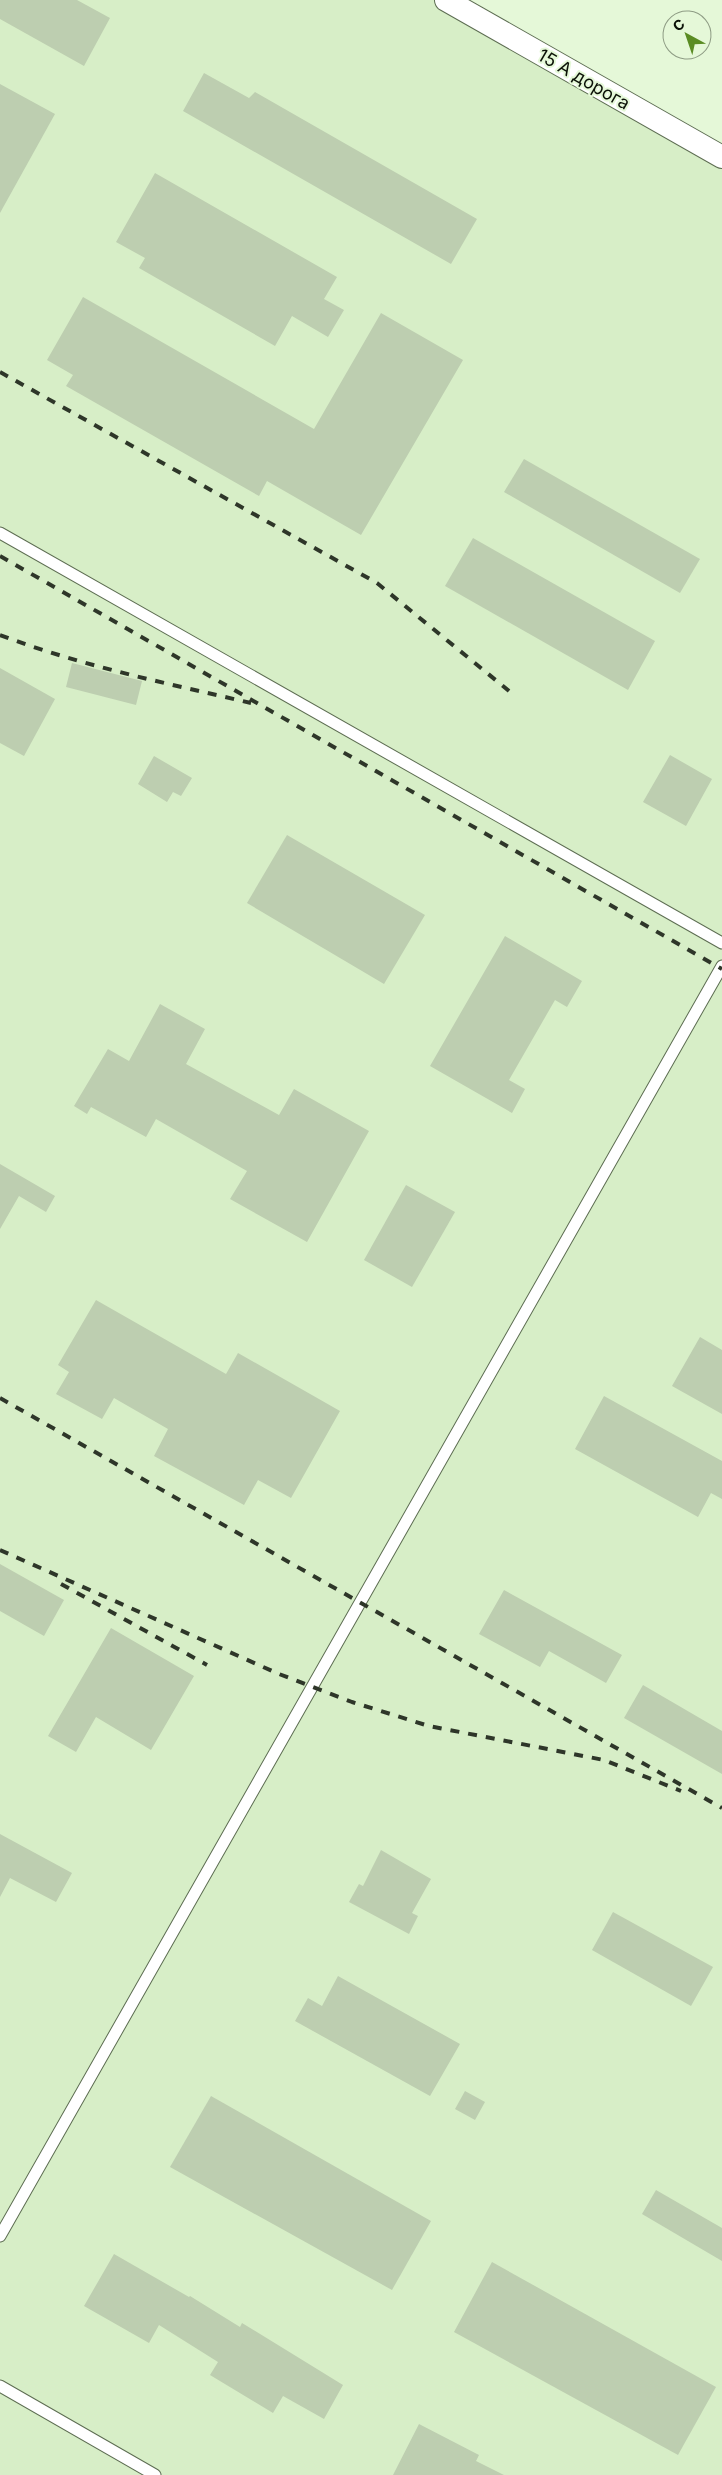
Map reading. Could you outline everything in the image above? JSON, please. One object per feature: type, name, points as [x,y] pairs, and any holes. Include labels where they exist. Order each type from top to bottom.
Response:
[{"type":"street","name":"15 А дорога","points":[[446,0],[722,157]]},
{"type":"lane","points":[[0,534],[722,943]]},
{"type":"lane","points":[[0,2236],[722,966]]},
{"type":"lane","points":[[0,2386],[155,2475]]},
{"type":"shaded area","points":[[0,0],[446,0],[722,157],[722,2475],[0,2475]]},
{"type":"building","points":[[0,0],[77,0],[110,18],[84,66],[0,19]]},
{"type":"building","points":[[204,73],[249,98],[255,92],[477,219],[451,264],[183,111]]},
{"type":"building","points":[[0,84],[55,114],[0,213]]},
{"type":"building","points":[[155,173],[337,277],[324,299],[344,310],[328,337],[292,316],[275,346],[139,268],[145,258],[116,242]]},
{"type":"building","points":[[83,297],[314,429],[381,313],[463,360],[361,535],[267,481],[259,496],[66,386],[73,375],[47,360]]},
{"type":"building","points":[[524,459],[700,559],[680,593],[504,492]]},
{"type":"building","points":[[473,538],[655,641],[628,690],[445,586]]},
{"type":"building","points":[[72,663],[142,681],[136,705],[66,687]]},
{"type":"building","points":[[0,668],[55,699],[24,756],[0,743]]},
{"type":"building","points":[[670,755],[712,779],[686,826],[643,802]]},
{"type":"building","points":[[154,756],[192,778],[181,796],[173,792],[167,802],[138,784]]},
{"type":"building","points":[[287,835],[425,915],[384,984],[247,903]]},
{"type":"building","points":[[505,936],[582,981],[567,1007],[555,1000],[509,1080],[525,1089],[512,1113],[430,1066]]},
{"type":"building","points":[[160,1004],[205,1029],[186,1064],[279,1115],[294,1089],[369,1131],[307,1242],[230,1199],[247,1171],[156,1119],[146,1137],[91,1107],[87,1114],[74,1106],[108,1049],[129,1061]]},
{"type":"building","points":[[0,1164],[55,1196],[46,1212],[19,1196],[0,1229]]},
{"type":"building","points":[[406,1185],[455,1212],[412,1287],[364,1260]]},
{"type":"building","points":[[96,1300],[226,1374],[238,1353],[340,1411],[291,1498],[258,1480],[244,1505],[154,1456],[168,1429],[114,1398],[102,1419],[56,1394],[69,1372],[58,1365]]},
{"type":"building","points":[[700,1337],[722,1350],[722,1414],[672,1386]]},
{"type":"building","points":[[604,1396],[722,1461],[722,1499],[711,1493],[698,1517],[575,1449]]},
{"type":"building","points":[[0,1564],[64,1600],[44,1636],[0,1611]]},
{"type":"building","points":[[504,1590],[622,1655],[606,1683],[549,1651],[540,1667],[479,1634]]},
{"type":"building","points":[[111,1628],[194,1676],[151,1750],[96,1717],[76,1752],[48,1736]]},
{"type":"building","points":[[643,1685],[722,1731],[722,1774],[624,1718]]},
{"type":"building","points":[[0,1834],[72,1873],[56,1902],[10,1878],[0,1897]]},
{"type":"building","points":[[381,1850],[431,1879],[412,1913],[418,1916],[409,1934],[349,1902],[359,1884],[363,1886]]},
{"type":"building","points":[[613,1912],[713,1967],[691,2006],[592,1950]]},
{"type":"building","points":[[338,1976],[460,2044],[430,2096],[295,2021],[308,1998],[322,2006]]},
{"type":"building","points":[[465,2091],[485,2102],[475,2120],[455,2109]]},
{"type":"building","points":[[211,2096],[431,2221],[392,2290],[170,2167]]},
{"type":"building","points":[[656,2190],[722,2228],[722,2261],[642,2214]]},
{"type":"building","points":[[114,2254],[190,2296],[240,2327],[242,2323],[343,2385],[324,2419],[283,2396],[273,2413],[210,2375],[218,2362],[159,2325],[149,2343],[84,2306]]},
{"type":"building","points":[[492,2262],[716,2387],[678,2455],[454,2332]]},
{"type":"building","points":[[419,2424],[479,2455],[476,2461],[504,2475],[393,2475]]},
{"type":"railway","points":[[0,372],[377,583],[509,691]]},
{"type":"railway","points":[[0,556],[722,969]]},
{"type":"railway","points":[[0,635],[93,665],[251,703]]},
{"type":"railway","points":[[0,1398],[722,1808]]},
{"type":"railway","points":[[0,1550],[279,1674],[352,1702],[429,1726],[604,1760],[681,1791]]},
{"type":"railway","points":[[61,1584],[207,1665]]}]
